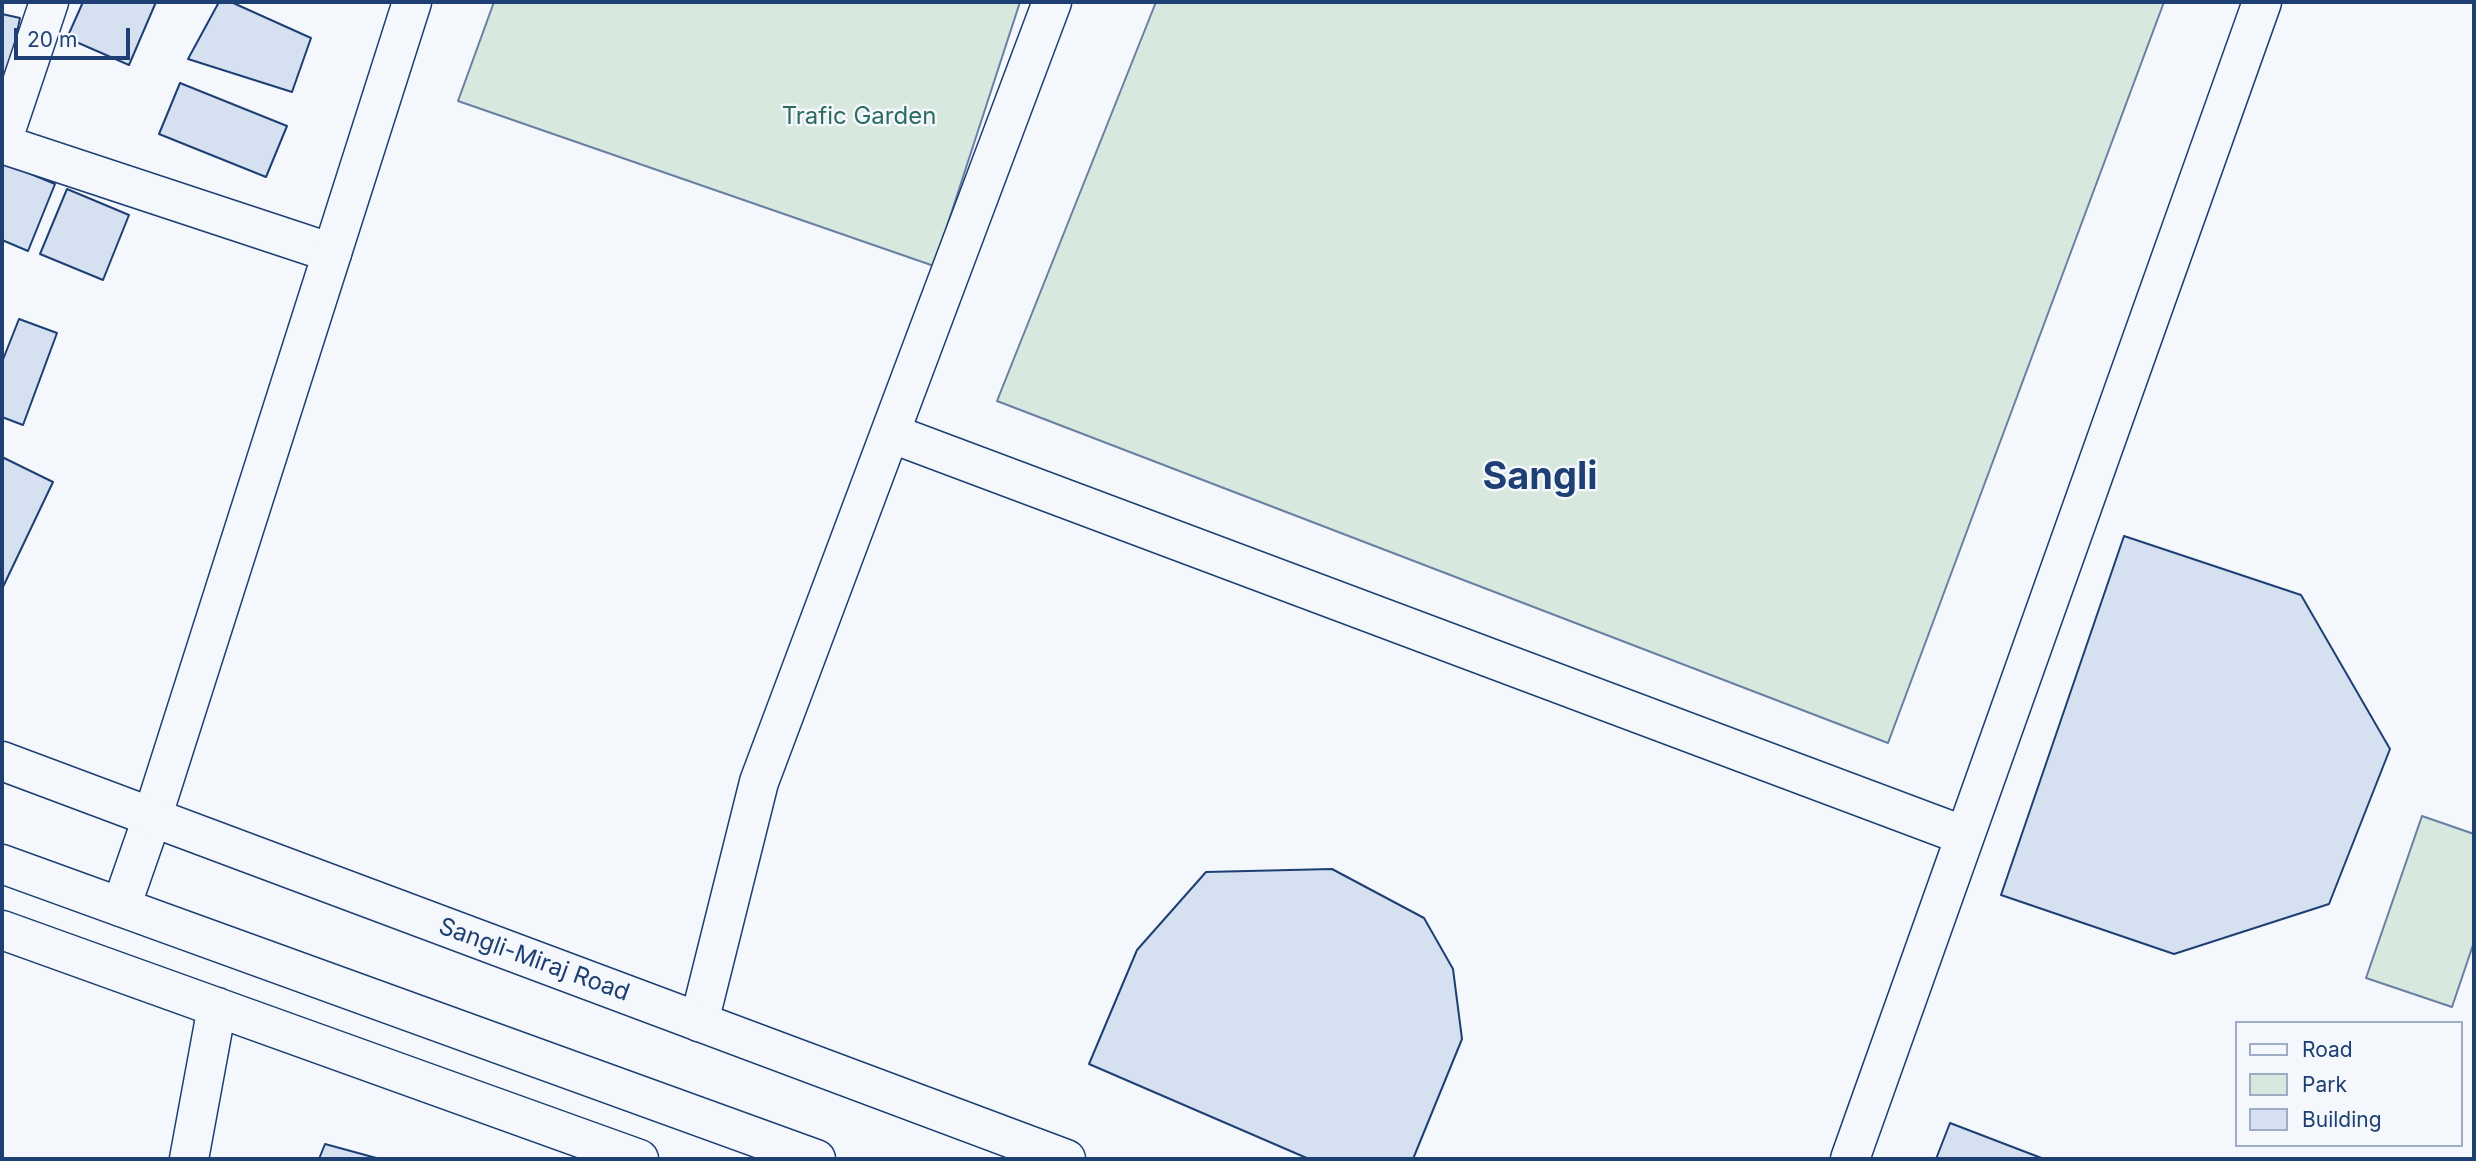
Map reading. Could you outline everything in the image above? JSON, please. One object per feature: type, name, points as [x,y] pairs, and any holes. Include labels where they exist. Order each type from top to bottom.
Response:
[{"type":"main road","points":[[49,2],[2,143],[332,253]]},
{"type":"main road","points":[[121,907],[152,818],[412,2]]},
{"type":"main road","points":[[699,1022],[759,782],[1052,2]]},
{"type":"main road","points":[[1850,1159],[2262,2]]},
{"type":"main road","points":[[890,433],[1965,836]]},
{"type":"main road","name":"Sangli-Miraj Road","points":[[2,761],[1066,1159]]},
{"type":"main road","points":[[2,864],[817,1159]]},
{"type":"main road","points":[[2,930],[639,1159]]},
{"type":"main road","points":[[189,1159],[217,1007]]},
{"type":"green space","name":"Trafic Garden","points":[[494,2],[1020,2],[934,266],[458,101]]},
{"type":"green space","points":[[1156,2],[2164,2],[1888,743],[997,401]]},
{"type":"green space","points":[[2422,816],[2474,834],[2474,942],[2452,1007],[2366,978]]},
{"type":"building","points":[[83,2],[156,2],[129,65],[67,38]]},
{"type":"building","points":[[219,2],[231,2],[311,38],[292,92],[188,59]]},
{"type":"building","points":[[2,14],[20,18],[6,87],[2,86]]},
{"type":"building","points":[[180,83],[287,126],[266,177],[159,134]]},
{"type":"building","points":[[2,162],[55,184],[28,251],[2,240]]},
{"type":"building","points":[[67,189],[129,215],[103,280],[40,254]]},
{"type":"building","points":[[19,319],[57,333],[23,425],[2,417],[2,362]]},
{"type":"building","points":[[2,457],[53,482],[2,589]]},
{"type":"building","points":[[2124,536],[2301,595],[2390,749],[2329,904],[2174,954],[2001,895]]},
{"type":"building","points":[[1332,869],[1424,918],[1453,969],[1462,1039],[1413,1159],[1309,1159],[1089,1064],[1137,950],[1206,872]]},
{"type":"building","points":[[1950,1123],[2044,1159],[1936,1159]]},
{"type":"building","points":[[325,1144],[380,1159],[319,1159]]},
{"type":"district","name":"Sangli","points":[[1540,478]]}]
